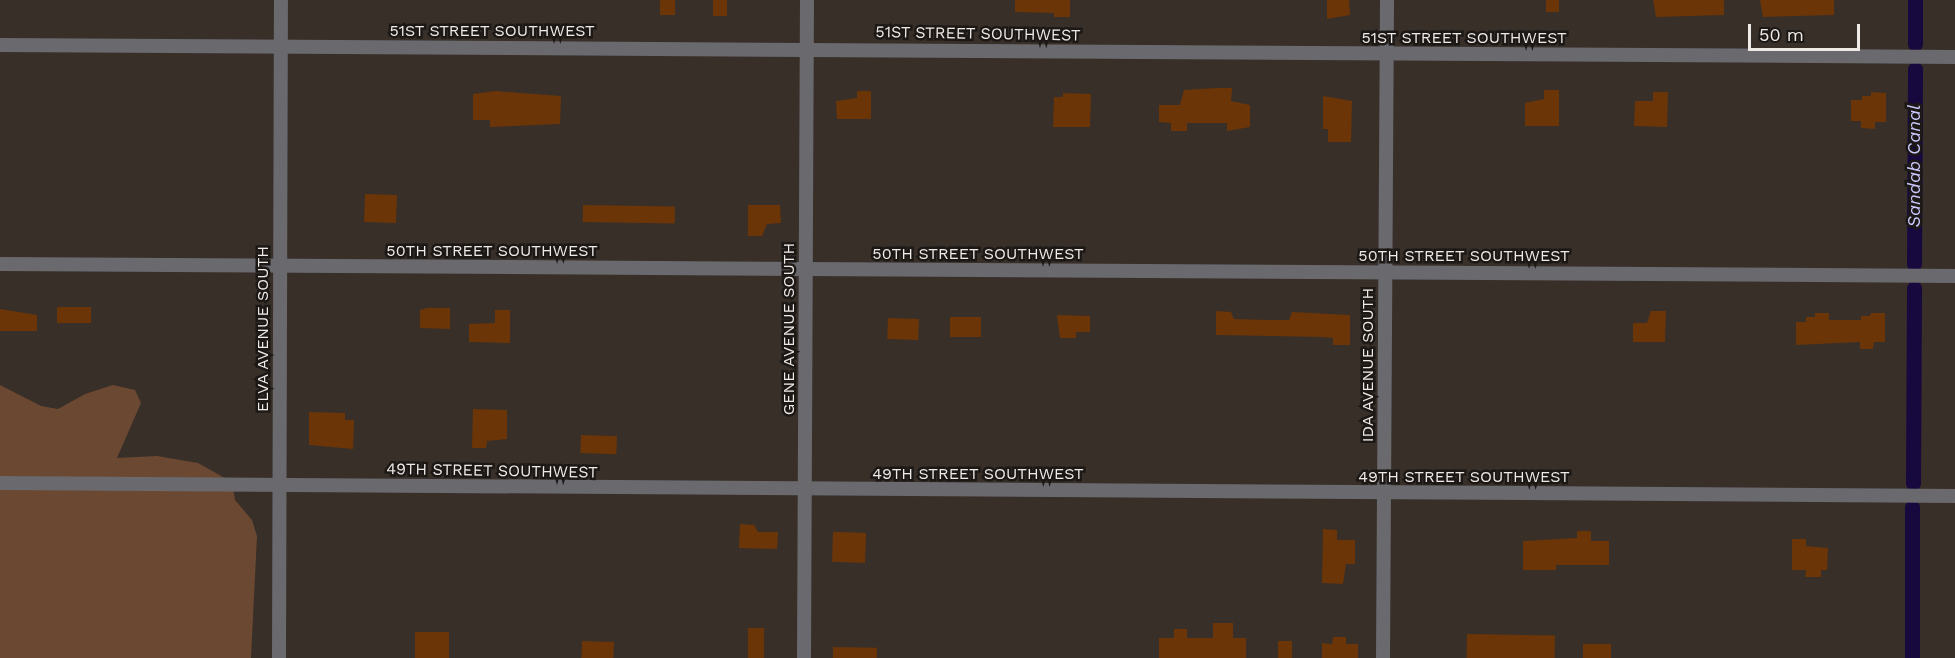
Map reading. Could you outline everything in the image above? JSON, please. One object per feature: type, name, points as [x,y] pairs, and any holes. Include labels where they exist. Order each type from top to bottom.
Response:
[{"type":"street","name":"ELVA AVENUE SOUTH","points":[[279,658],[282,0]]},
{"type":"street","name":"GENE AVENUE SOUTH","points":[[804,658],[807,0]]},
{"type":"street","name":"IDA AVENUE SOUTH","points":[[1383,658],[1387,0]]},
{"type":"street","name":"51ST STREET SOUTHWEST","points":[[0,45],[1955,57]]},
{"type":"street","name":"50TH STREET SOUTHWEST","points":[[0,264],[1955,276]]},
{"type":"street","name":"49TH STREET SOUTHWEST","points":[[0,483],[805,491],[1955,496]]},
{"type":"shaded area","points":[[0,385],[41,406],[58,409],[85,394],[113,385],[135,390],[141,403],[117,458],[157,456],[198,463],[232,482],[235,500],[252,520],[257,536],[251,658],[0,658]]},
{"type":"building","points":[[660,0],[675,0],[675,15],[660,15]]},
{"type":"building","points":[[713,0],[727,0],[727,16],[713,16]]},
{"type":"building","points":[[1015,0],[1070,0],[1070,17],[1054,17],[1054,13],[1015,12]]},
{"type":"building","points":[[1327,0],[1349,0],[1350,15],[1327,19]]},
{"type":"building","points":[[1546,0],[1559,0],[1559,12],[1546,12]]},
{"type":"building","points":[[1653,0],[1724,0],[1724,15],[1656,17]]},
{"type":"building","points":[[1760,0],[1834,0],[1834,15],[1763,17]]},
{"type":"building","points":[[1232,88],[1231,101],[1250,105],[1250,127],[1227,131],[1227,123],[1187,123],[1187,131],[1171,131],[1171,123],[1159,122],[1159,105],[1180,105],[1184,90]]},
{"type":"building","points":[[1544,90],[1559,90],[1559,126],[1525,126],[1525,103],[1544,99]]},
{"type":"building","points":[[495,91],[561,96],[560,124],[490,127],[490,120],[473,120],[473,94]]},
{"type":"building","points":[[857,91],[871,91],[871,119],[837,119],[836,101],[857,98]]},
{"type":"building","points":[[1653,92],[1668,92],[1667,127],[1634,126],[1635,101],[1653,101]]},
{"type":"building","points":[[1871,92],[1886,93],[1886,122],[1875,122],[1875,129],[1861,128],[1861,121],[1851,121],[1851,100],[1862,100],[1862,96],[1871,96]]},
{"type":"building","points":[[1063,93],[1091,94],[1090,127],[1053,127],[1054,97],[1063,97]]},
{"type":"building","points":[[1323,96],[1352,101],[1351,142],[1328,142],[1328,129],[1323,129]]},
{"type":"building","points":[[365,194],[397,195],[396,223],[364,222]]},
{"type":"building","points":[[583,205],[675,207],[675,224],[583,222]]},
{"type":"building","points":[[748,205],[780,205],[781,223],[767,224],[762,236],[748,236]]},
{"type":"building","points":[[57,307],[91,307],[91,323],[57,323]]},
{"type":"building","points":[[450,308],[450,329],[420,328],[420,310]]},
{"type":"building","points":[[0,309],[37,315],[37,331],[0,331]]},
{"type":"building","points":[[495,310],[510,310],[510,343],[469,342],[469,324],[495,323]]},
{"type":"building","points":[[1216,311],[1231,312],[1234,319],[1289,320],[1292,312],[1350,315],[1350,345],[1333,345],[1333,338],[1323,337],[1216,335]]},
{"type":"building","points":[[1651,311],[1666,311],[1665,342],[1633,342],[1633,323],[1647,323]]},
{"type":"building","points":[[1815,313],[1829,313],[1829,320],[1861,320],[1861,316],[1870,316],[1871,313],[1885,313],[1885,342],[1874,342],[1873,349],[1860,349],[1860,342],[1796,345],[1796,322],[1806,322],[1806,317],[1815,317]]},
{"type":"building","points":[[1057,315],[1090,316],[1090,332],[1076,332],[1076,338],[1060,338]]},
{"type":"building","points":[[950,317],[981,317],[981,337],[950,337]]},
{"type":"building","points":[[888,318],[919,319],[918,340],[887,339]]},
{"type":"building","points":[[473,409],[507,410],[507,439],[487,441],[486,448],[472,448]]},
{"type":"building","points":[[309,412],[345,413],[345,420],[354,420],[353,449],[309,445]]},
{"type":"building","points":[[581,435],[617,436],[616,454],[580,453]]},
{"type":"building","points":[[740,524],[754,525],[758,532],[778,532],[777,549],[739,548]]},
{"type":"building","points":[[1323,529],[1337,530],[1337,540],[1355,540],[1355,564],[1346,564],[1343,584],[1322,583]]},
{"type":"building","points":[[1577,531],[1591,531],[1591,541],[1609,541],[1609,565],[1556,565],[1556,570],[1523,570],[1523,541],[1577,538]]},
{"type":"building","points":[[833,532],[866,533],[865,563],[832,562]]},
{"type":"building","points":[[1792,539],[1806,539],[1806,546],[1828,548],[1827,570],[1821,570],[1821,577],[1805,577],[1806,570],[1792,570]]},
{"type":"building","points":[[1213,623],[1233,623],[1233,638],[1246,638],[1246,658],[1159,658],[1159,638],[1174,638],[1174,629],[1187,629],[1187,638],[1213,638]]},
{"type":"building","points":[[748,628],[764,628],[764,658],[748,658]]},
{"type":"building","points":[[415,632],[449,632],[449,658],[415,658]]},
{"type":"building","points":[[1467,634],[1555,636],[1555,658],[1467,658]]},
{"type":"building","points":[[1333,637],[1346,637],[1346,644],[1358,644],[1358,658],[1322,658],[1322,643],[1332,644]]},
{"type":"building","points":[[582,641],[614,642],[613,658],[581,658]]},
{"type":"building","points":[[1278,641],[1292,641],[1292,658],[1278,658]]},
{"type":"building","points":[[1583,644],[1611,644],[1611,658],[1583,658]]},
{"type":"building","points":[[833,647],[877,648],[877,658],[833,658]]},
{"type":"waterway","name":"Sandab Canal","points":[[1915,0],[1915,44]]},
{"type":"waterway","name":"Sandab Canal","points":[[1914,264],[1915,69]]},
{"type":"waterway","name":"Sandab Canal","points":[[1913,483],[1914,288]]},
{"type":"waterway","name":"Sandab Canal","points":[[1912,507],[1912,658]]}]
